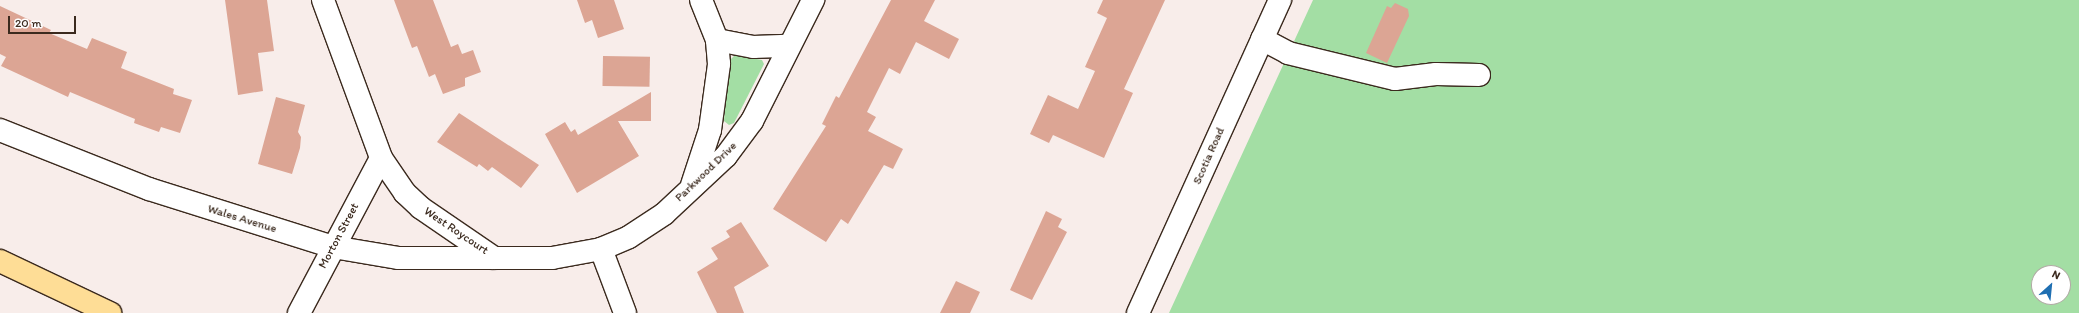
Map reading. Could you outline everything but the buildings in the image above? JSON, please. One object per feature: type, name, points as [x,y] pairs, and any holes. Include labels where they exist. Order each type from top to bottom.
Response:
[{"type":"main road","points":[[0,261],[110,313]]},
{"type":"street","name":"West Roycourt","points":[[323,0],[381,158],[405,193],[421,208],[494,258],[552,258],[601,249]]},
{"type":"street","points":[[692,185],[710,130],[717,94],[717,40],[701,0]]},
{"type":"street","name":"Parkwood Drive","points":[[601,249],[629,237],[664,214],[692,185],[726,156],[740,139],[813,0]]},
{"type":"street","name":"Scotia Road","points":[[1138,313],[1280,0]]},
{"type":"street","points":[[1262,39],[1288,53],[1389,78],[1456,73],[1479,75]]},
{"type":"street","points":[[717,40],[753,47],[788,46]]},
{"type":"street","name":"Wales Avenue","points":[[0,130],[149,189],[333,247],[399,258],[494,258]]},
{"type":"street","name":"Morton Street","points":[[299,313],[381,158]]},
{"type":"street","points":[[601,249],[625,313]]},
{"type":"green space","points":[[1313,0],[2079,0],[2079,313],[1169,313]]},
{"type":"green space","points":[[735,55],[762,60],[764,64],[734,123],[729,125],[724,121],[728,62]]}]
